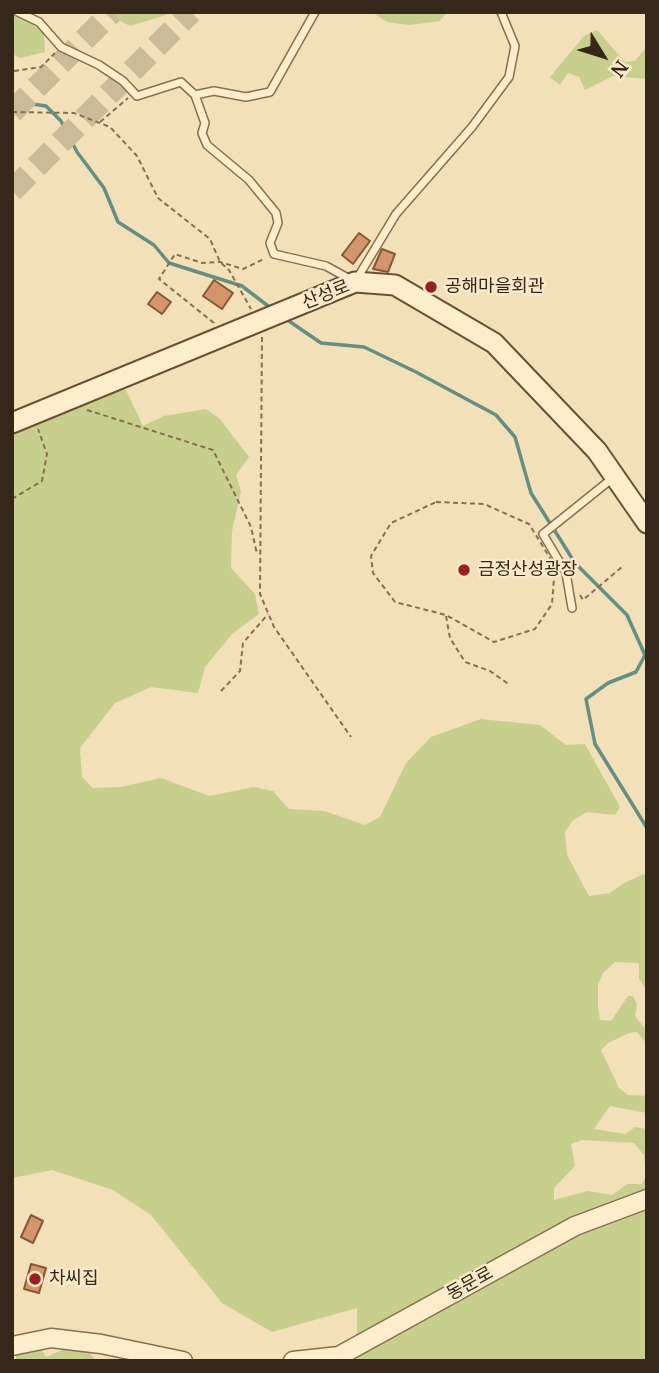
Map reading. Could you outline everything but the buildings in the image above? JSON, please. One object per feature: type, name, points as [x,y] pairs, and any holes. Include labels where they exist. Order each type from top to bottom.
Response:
[{"type":"main road","name":"산성로","points":[[12,423],[355,282],[395,285],[494,343],[597,451],[647,523]]},
{"type":"street","name":"동문로","points":[[293,1361],[339,1356],[575,1226],[647,1199]]},
{"type":"street","points":[[12,1346],[51,1338],[101,1343],[183,1361]]},
{"type":"lane","points":[[18,12],[39,22],[61,47],[99,65],[137,96],[181,82],[195,95],[205,122],[202,133],[207,145],[249,180],[276,213],[278,223],[270,243],[274,254],[326,266],[355,282],[396,214],[472,127],[509,76],[515,46],[501,12]]},
{"type":"lane","points":[[195,95],[214,91],[246,97],[270,92],[315,12]]},
{"type":"lane","points":[[572,608],[566,573],[543,534],[615,477]]},
{"type":"path","points":[[14,71],[41,67],[61,47]]},
{"type":"path","points":[[99,123],[134,93]]},
{"type":"path","points":[[12,112],[74,113],[110,127],[137,156],[158,198],[210,239],[219,262],[243,293]]},
{"type":"path","points":[[229,335],[159,279],[174,256],[202,263],[219,262],[243,269],[274,254]]},
{"type":"path","points":[[275,316],[263,416],[258,558],[260,594],[274,627],[351,737]]},
{"type":"path","points":[[85,409],[214,450],[251,527],[258,558]]},
{"type":"path","points":[[12,499],[42,481],[47,454],[32,415]]},
{"type":"path","points":[[436,502],[484,504],[529,524],[555,566],[552,604],[535,629],[494,642],[446,615],[395,602],[373,573],[371,556],[391,523],[436,502]]},
{"type":"path","points":[[593,592],[622,567]]},
{"type":"path","points":[[221,691],[240,671],[243,643],[268,613]]},
{"type":"path","points":[[446,615],[450,638],[465,662],[490,671],[510,685]]},
{"type":"green space","points":[[110,12],[176,12],[130,26],[116,19]]},
{"type":"green space","points":[[372,12],[447,12],[440,21],[409,25],[387,22]]},
{"type":"green space","points":[[12,15],[27,19],[44,34],[45,52],[20,58],[12,54]]},
{"type":"green space","points":[[597,30],[625,62],[635,61],[647,46],[647,79],[613,76],[585,90],[579,77],[568,73],[560,85],[550,77],[584,36]]},
{"type":"green space","points":[[126,390],[143,426],[164,416],[206,409],[220,419],[249,457],[236,475],[241,491],[232,531],[231,568],[255,594],[259,614],[232,634],[205,667],[198,693],[151,687],[115,703],[80,748],[82,777],[93,788],[121,787],[161,778],[209,796],[254,787],[273,791],[289,809],[324,811],[365,825],[380,817],[406,763],[431,737],[481,719],[540,725],[566,745],[585,744],[620,807],[615,815],[587,812],[573,820],[565,832],[567,855],[589,896],[610,893],[644,874],[647,877],[647,991],[639,978],[639,963],[615,962],[603,973],[598,985],[598,1008],[600,1020],[611,1021],[628,996],[633,996],[637,1004],[635,1016],[647,1031],[647,1044],[637,1032],[629,1033],[608,1043],[601,1050],[619,1088],[628,1095],[647,1096],[647,1113],[610,1106],[594,1129],[625,1134],[635,1127],[647,1129],[647,1361],[357,1361],[357,1308],[272,1332],[222,1303],[151,1215],[113,1190],[52,1170],[12,1178],[12,430],[108,393]],"holes":[[[582,1140],[634,1143],[644,1155],[646,1176],[642,1184],[627,1184],[612,1195],[588,1191],[554,1200],[554,1188],[575,1166],[571,1144]]]},
{"type":"green space","points":[[72,1346],[88,1351],[96,1361],[16,1361],[16,1354],[41,1349],[46,1357]]},
{"type":"waterway","points":[[12,101],[46,106],[61,121],[77,152],[104,188],[118,222],[154,245],[169,263],[242,286],[272,309]]},
{"type":"waterway","points":[[286,319],[321,343],[364,347],[416,372],[496,415],[515,437],[531,493],[575,563],[627,615],[645,655],[636,672],[608,683],[586,699],[595,744],[647,828]]},
{"type":"tunnel","points":[[12,112],[112,12]]},
{"type":"tunnel","points":[[12,191],[191,12]]},
{"type":"place","name":"공해마을회관","points":[[431,287]]},
{"type":"place","name":"금정산성광장","points":[[464,570]]},
{"type":"place","name":"차씨집","points":[[35,1279]]}]
